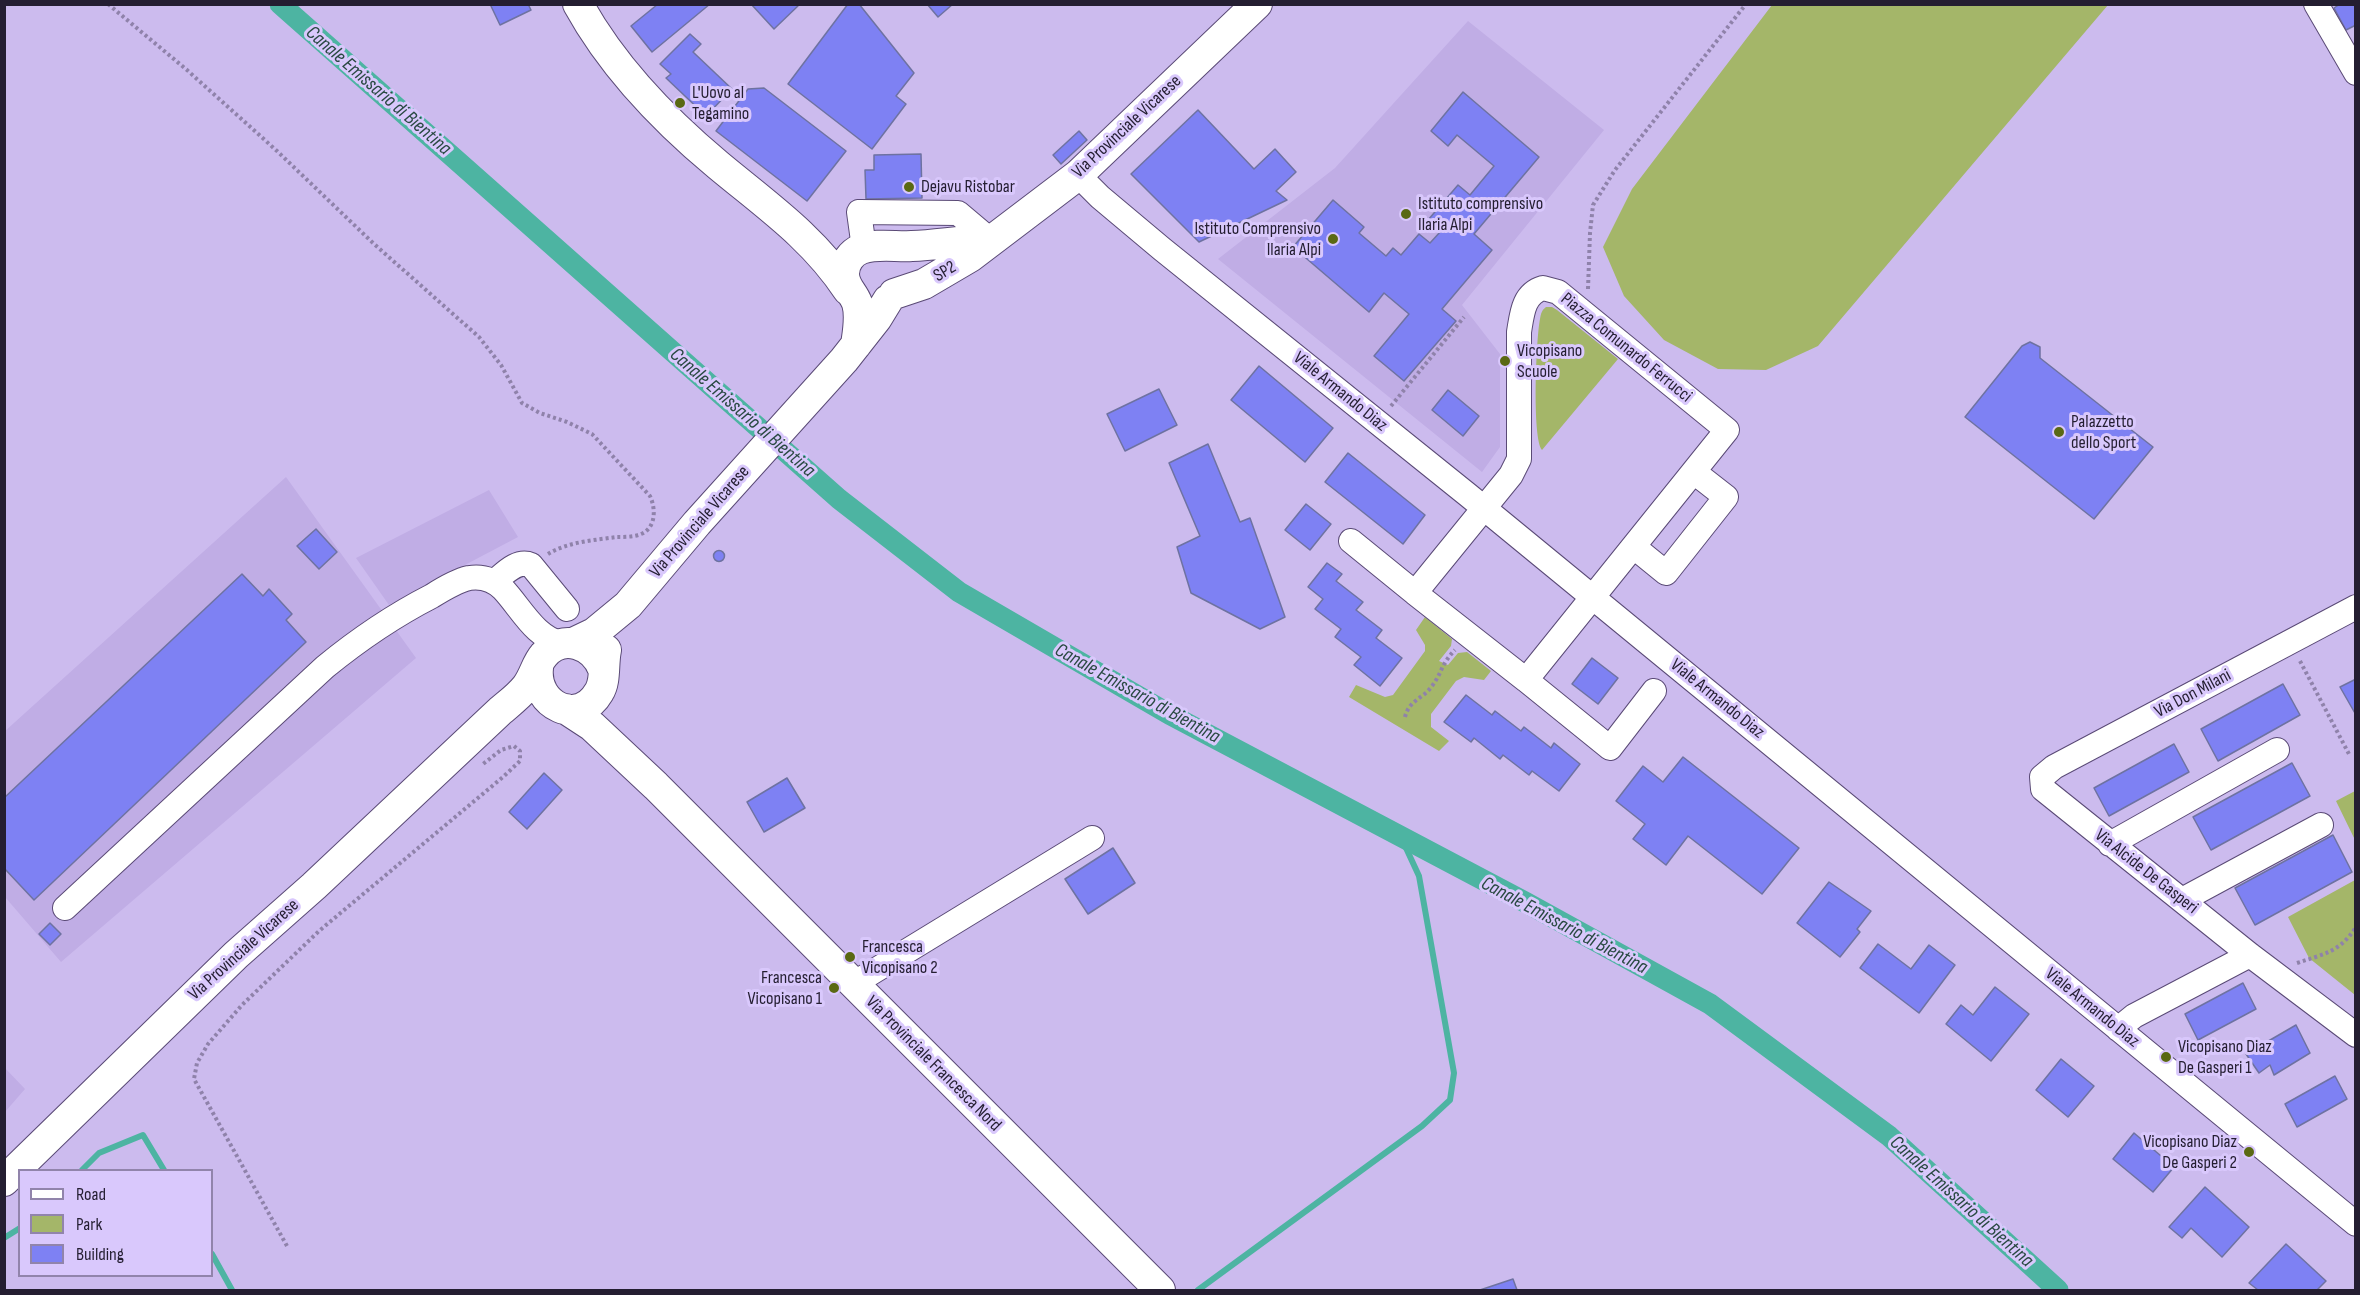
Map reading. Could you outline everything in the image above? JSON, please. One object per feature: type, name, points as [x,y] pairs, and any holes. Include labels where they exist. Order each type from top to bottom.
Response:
[{"type":"main road","points":[[578,4],[608,52],[652,103],[716,163],[787,219],[830,263],[857,304],[859,320],[850,352]]},
{"type":"main road","name":"Via Provinciale Vicarese","points":[[990,240],[1078,175],[1257,4]]},
{"type":"main road","points":[[787,219],[819,236],[870,248],[885,249],[897,261],[901,279],[891,297],[870,304],[851,294],[844,276],[847,261],[852,255],[870,248]]},
{"type":"main road","name":"SP2","points":[[870,248],[990,240]]},
{"type":"main road","name":"SP2","points":[[891,297],[938,277],[990,240]]},
{"type":"main road","name":"Via Provinciale Vicarese","points":[[4,1181],[236,955],[518,697],[551,649],[594,633],[628,605],[697,523],[850,352],[878,318],[891,297]]},
{"type":"main road","name":"Via Provinciale Vicarese","points":[[488,724],[517,709],[586,706],[602,680],[610,638],[628,605]]},
{"type":"main road","points":[[568,644],[587,647],[594,653],[622,738],[657,786]]},
{"type":"main road","points":[[539,666],[538,686],[542,694],[592,726],[657,786]]},
{"type":"main road","name":"Via Provinciale Francesca Nord","points":[[657,786],[1156,1287]]},
{"type":"street","points":[[2316,4],[2355,73]]},
{"type":"street","name":"Viale Armando Diaz","points":[[1078,175],[1100,197],[1162,249],[1484,508],[2355,1224]]},
{"type":"street","name":"Piazza Comunardo Ferrucci","points":[[1415,593],[1511,475],[1519,459],[1519,332],[1525,303],[1535,290],[1549,289],[1558,292],[1727,430],[1526,680]]},
{"type":"street","points":[[1634,547],[1666,573],[1726,497],[1694,472]]},
{"type":"street","points":[[1351,541],[1610,748],[1654,692]]},
{"type":"street","points":[[494,582],[521,563],[531,565],[567,609]]},
{"type":"street","points":[[65,908],[349,647],[416,604],[460,581],[478,578],[494,582],[544,634],[552,640],[568,644]]},
{"type":"street","name":"Via Don Milani","points":[[2043,789],[2042,777],[2054,767],[2355,607]]},
{"type":"street","points":[[519,610],[532,636],[539,666]]},
{"type":"street","points":[[2110,844],[2277,750]]},
{"type":"street","name":"Via Alcide De Gasperi","points":[[2043,789],[2355,1035]]},
{"type":"street","points":[[2182,900],[2321,825]]},
{"type":"street","points":[[853,984],[1092,838]]},
{"type":"street","points":[[2118,1029],[2134,1016],[2250,954]]},
{"type":"path","points":[[108,4],[187,70],[277,151],[373,243],[479,337],[501,365],[522,403],[540,413],[592,434],[650,496],[654,518],[645,532],[639,535],[567,546],[553,551],[531,565]]},
{"type":"path","points":[[1590,317],[1588,269],[1593,205],[1615,170],[1746,4]]},
{"type":"path","points":[[1391,406],[1464,317]]},
{"type":"path","points":[[1405,717],[1412,701],[1425,694],[1433,685],[1443,663],[1469,636]]},
{"type":"path","points":[[2290,642],[2350,756]]},
{"type":"path","points":[[287,1246],[194,1079],[197,1063],[208,1044],[259,989],[319,931],[503,777],[520,761],[520,751],[514,746],[501,750],[474,771]]},
{"type":"path","points":[[2272,971],[2332,951],[2347,941],[2355,927]]},
{"type":"shaded area","name":"Istituto comprensivo Ilaria Alpi","points":[[1468,21],[1604,130],[1462,305],[1500,354],[1500,447],[1482,472],[1218,259],[1335,168]]},
{"type":"shaded area","points":[[286,477],[416,658],[61,962],[5,897],[4,732]]},
{"type":"shaded area","points":[[489,490],[518,537],[389,605],[356,558]]},
{"type":"shaded area","points":[[5,1068],[25,1089],[4,1112]]},
{"type":"green space","points":[[1772,5],[2108,5],[1818,346],[1766,370],[1718,369],[1664,340],[1624,296],[1603,247],[1632,189]]},
{"type":"green space","points":[[1546,307],[1557,310],[1618,359],[1542,450],[1537,427],[1536,366],[1540,319]]},
{"type":"green space","points":[[1425,617],[1452,639],[1451,646],[1439,661],[1448,665],[1458,653],[1467,652],[1491,671],[1484,680],[1464,677],[1456,681],[1431,714],[1431,727],[1449,741],[1439,751],[1349,697],[1356,685],[1385,697],[1393,695],[1425,651],[1425,645],[1416,630]]},
{"type":"green space","points":[[2355,791],[2355,840],[2336,801]]},
{"type":"green space","points":[[2355,880],[2355,995],[2309,958],[2288,917]]},
{"type":"building","points":[[490,4],[528,4],[531,10],[500,25]]},
{"type":"building","points":[[658,4],[710,4],[652,52],[631,26]]},
{"type":"building","points":[[751,4],[800,4],[774,29]]},
{"type":"building","points":[[848,4],[859,4],[914,73],[896,96],[906,104],[872,149],[788,84]]},
{"type":"building","points":[[927,4],[953,4],[938,17]]},
{"type":"building","points":[[2340,4],[2356,4],[2356,25],[2346,30],[2334,8]]},
{"type":"building","points":[[690,34],[701,44],[693,52],[732,89],[706,116],[666,78],[671,74],[660,64]]},
{"type":"building","points":[[764,88],[846,151],[807,201],[716,131],[748,89]]},
{"type":"building","name":"Istituto Comprensivo Ilaria Alpi","points":[[1463,92],[1539,157],[1474,234],[1492,250],[1442,309],[1456,321],[1404,381],[1374,356],[1409,314],[1384,293],[1369,312],[1293,247],[1333,200],[1364,227],[1359,233],[1386,256],[1393,248],[1401,255],[1419,234],[1430,243],[1441,231],[1428,220],[1458,185],[1470,195],[1494,166],[1457,135],[1448,146],[1431,131]]},
{"type":"building","points":[[1198,110],[1254,169],[1275,149],[1296,172],[1276,191],[1287,200],[1199,242],[1131,174]]},
{"type":"building","points":[[1079,131],[1087,140],[1061,164],[1053,155]]},
{"type":"building","points":[[921,154],[922,198],[866,199],[865,170],[874,170],[874,155]]},
{"type":"building","name":"Palazzetto dello Sport","points":[[2030,342],[2040,347],[2040,358],[2153,447],[2094,519],[1965,417],[2022,346]]},
{"type":"building","points":[[1259,366],[1333,428],[1305,462],[1231,400]]},
{"type":"building","points":[[1159,389],[1177,425],[1125,451],[1107,414]]},
{"type":"building","points":[[1448,390],[1479,416],[1463,436],[1432,410]]},
{"type":"building","points":[[1208,444],[1240,522],[1250,518],[1285,617],[1260,629],[1191,593],[1177,547],[1200,536],[1169,463]]},
{"type":"building","points":[[1348,453],[1425,515],[1403,544],[1325,482]]},
{"type":"building","points":[[1306,504],[1331,524],[1310,550],[1285,530]]},
{"type":"building","points":[[316,529],[337,552],[319,569],[297,546]]},
{"type":"building","points":[[719,550],[725,556],[719,562],[713,556]]},
{"type":"building","points":[[1327,563],[1342,574],[1336,581],[1363,602],[1356,610],[1382,630],[1376,638],[1402,658],[1380,686],[1354,665],[1361,657],[1335,637],[1341,629],[1315,609],[1323,599],[1308,587]]},
{"type":"building","points":[[242,574],[263,596],[269,589],[292,614],[286,620],[306,642],[34,900],[4,868],[4,798]]},
{"type":"building","points":[[1592,658],[1618,678],[1598,704],[1572,684]]},
{"type":"building","points":[[2356,679],[2356,715],[2340,687]]},
{"type":"building","points":[[2283,684],[2300,715],[2218,761],[2201,729]]},
{"type":"building","points":[[1466,695],[1492,715],[1495,711],[1521,731],[1524,727],[1551,748],[1554,743],[1580,764],[1559,791],[1532,771],[1529,775],[1503,755],[1500,759],[1474,738],[1471,742],[1444,722]]},
{"type":"building","points":[[2174,744],[2189,772],[2109,816],[2094,788]]},
{"type":"building","points":[[1683,757],[1799,848],[1762,894],[1688,836],[1666,865],[1633,839],[1645,824],[1616,801],[1643,766],[1663,782]]},
{"type":"building","points":[[2292,763],[2310,796],[2211,850],[2193,817]]},
{"type":"building","points":[[544,773],[562,790],[527,829],[509,812]]},
{"type":"building","points":[[787,778],[805,808],[764,832],[747,802]]},
{"type":"building","points":[[2333,835],[2352,872],[2255,925],[2235,888]]},
{"type":"building","points":[[1113,848],[1135,883],[1088,914],[1065,879]]},
{"type":"building","points":[[1829,882],[1871,911],[1857,929],[1860,932],[1840,957],[1797,923]]},
{"type":"building","points":[[50,923],[61,934],[50,945],[39,934]]},
{"type":"building","points":[[1878,944],[1911,969],[1929,945],[1955,965],[1919,1013],[1860,968]]},
{"type":"building","points":[[2243,983],[2256,1009],[2198,1040],[2185,1014]]},
{"type":"building","points":[[1995,987],[2029,1014],[1991,1061],[1946,1024],[1961,1005],[1973,1015]]},
{"type":"building","points":[[2296,1025],[2310,1053],[2274,1075],[2270,1065],[2259,1073],[2246,1054]]},
{"type":"building","points":[[2061,1059],[2094,1086],[2068,1117],[2036,1090]]},
{"type":"building","points":[[2335,1076],[2347,1099],[2297,1127],[2285,1104]]},
{"type":"building","points":[[2134,1133],[2174,1167],[2153,1192],[2113,1159]]},
{"type":"building","points":[[2205,1187],[2249,1227],[2222,1257],[2191,1228],[2182,1238],[2169,1227]]},
{"type":"building","points":[[2286,1244],[2326,1281],[2317,1290],[2258,1290],[2249,1283]]},
{"type":"building","points":[[1513,1279],[1517,1290],[1480,1290]]},
{"type":"waterway","name":"Canale Emissario di Bientina","points":[[280,4],[839,499],[959,592],[1169,714],[1525,902],[1710,1004],[1889,1136],[2058,1290]]},
{"type":"waterway","points":[[1198,1290],[1422,1126],[1450,1100],[1454,1073],[1419,876],[1400,835]]},
{"type":"waterway","points":[[83,1169],[99,1153],[143,1135],[163,1169]]},
{"type":"waterway","points":[[4,1238],[18,1229]]},
{"type":"waterway","points":[[213,1256],[232,1290]]},
{"type":"place","name":"L'Uovo al Tegamino","points":[[680,103]]},
{"type":"place","name":"Dejavu Ristobar","points":[[909,187]]},
{"type":"place","name":"Istituto comprensivo Ilaria Alpi","points":[[1406,214]]},
{"type":"place","name":"Istituto Comprensivo Ilaria Alpi","points":[[1333,239]]},
{"type":"place","name":"Vicopisano Scuole","points":[[1505,361]]},
{"type":"place","name":"Palazzetto dello Sport","points":[[2059,432]]},
{"type":"place","name":"Francesca Vicopisano 2","points":[[850,957]]},
{"type":"place","name":"Francesca Vicopisano 1","points":[[834,988]]},
{"type":"place","name":"Vicopisano Diaz De Gasperi 1","points":[[2166,1057]]},
{"type":"place","name":"Vicopisano Diaz De Gasperi 2","points":[[2249,1152]]}]
